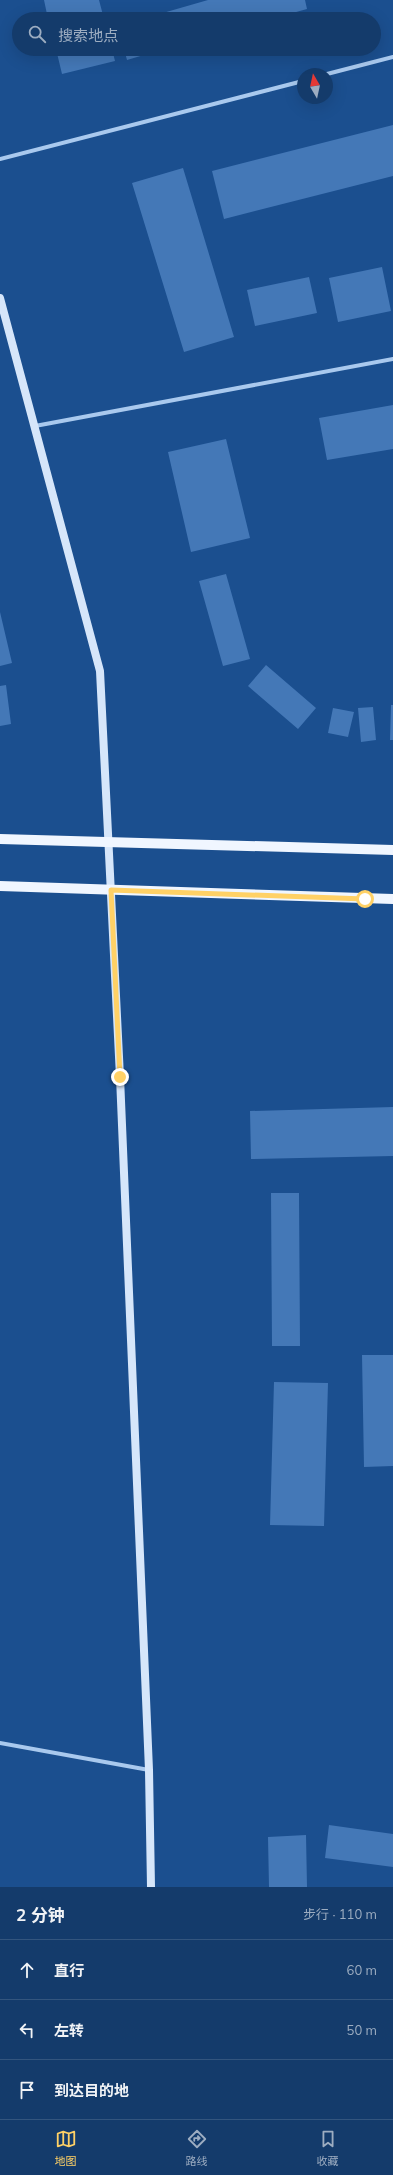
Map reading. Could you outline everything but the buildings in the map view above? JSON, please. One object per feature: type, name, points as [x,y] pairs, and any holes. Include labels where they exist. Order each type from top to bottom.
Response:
[{"type":"main road","points":[[0,298],[100,672],[111,890],[149,1770],[150,1887]]},
{"type":"main road","points":[[0,839],[393,850]]},
{"type":"main road","points":[[0,886],[393,899]]},
{"type":"street","points":[[333,72],[393,57]]},
{"type":"street","points":[[0,159],[297,82]]},
{"type":"street","points":[[34,426],[393,359]]},
{"type":"street","points":[[0,1743],[149,1770]]},
{"type":"route","points":[[120,1077],[111,890],[365,899]]}]
